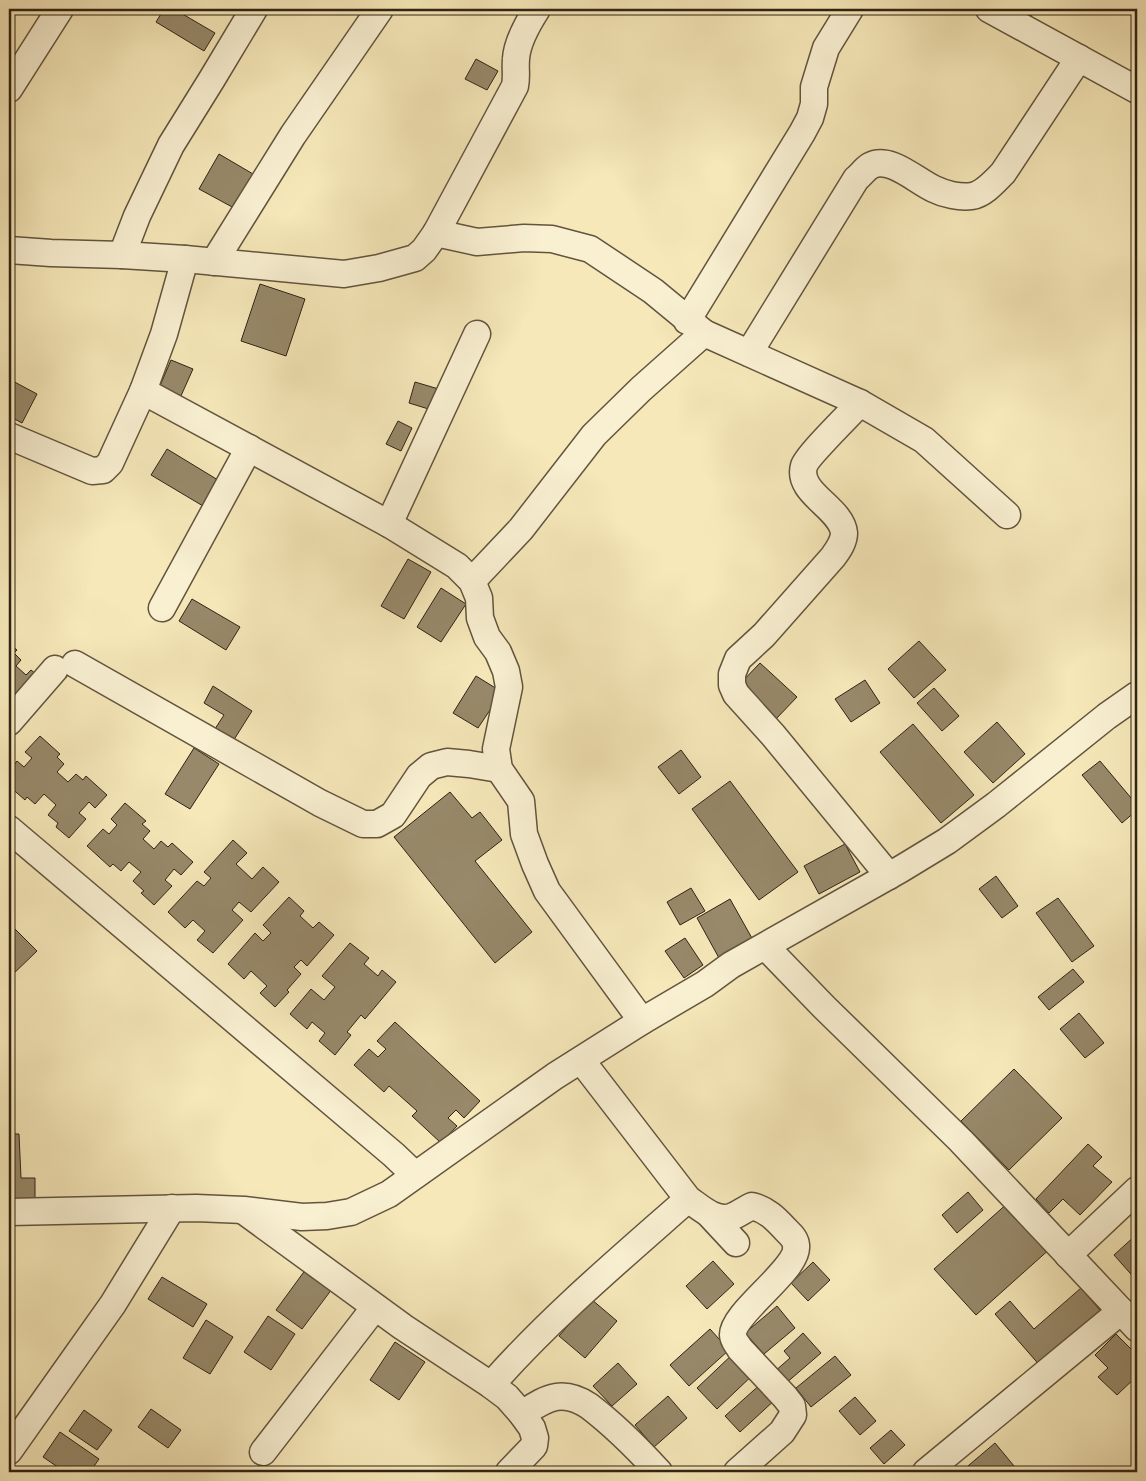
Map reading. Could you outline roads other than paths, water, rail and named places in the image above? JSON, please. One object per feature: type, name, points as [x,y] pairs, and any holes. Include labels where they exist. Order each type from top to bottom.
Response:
[{"type":"street","points":[[9,89],[60,9]]},
{"type":"street","points":[[122,255],[137,216],[171,144],[254,9]]},
{"type":"street","points":[[214,262],[293,135],[380,9]]},
{"type":"street","points":[[472,581],[521,529],[594,435],[641,389],[695,327],[810,118],[814,104],[814,87],[826,48],[850,9]]},
{"type":"street","points":[[989,9],[1137,90]]},
{"type":"street","points":[[9,250],[51,254],[122,255],[184,259],[344,274],[379,268],[415,258],[424,250],[436,233],[515,86],[517,74],[516,60],[527,12]]},
{"type":"street","points":[[749,353],[856,179],[871,166],[884,162],[934,189],[954,195],[973,196],[989,187],[1004,174],[1079,58]]},
{"type":"street","points":[[436,233],[478,242],[524,238],[552,239],[590,248],[653,291],[695,327],[860,403],[924,440],[1007,515]]},
{"type":"street","points":[[9,436],[92,471],[103,470],[110,463],[143,391],[164,334],[184,259]]},
{"type":"street","points":[[389,524],[477,334]]},
{"type":"street","points":[[143,391],[389,524],[457,566],[472,581],[480,598],[480,618],[487,636],[498,652],[510,686],[496,749],[499,769],[521,801],[524,834],[535,864],[547,891],[642,1021]]},
{"type":"street","points":[[860,403],[804,466],[804,477],[808,488],[840,521],[844,533],[842,543],[833,557],[764,635],[738,659],[732,674],[732,685],[736,694],[773,735],[889,876]]},
{"type":"street","points":[[162,608],[249,448]]},
{"type":"street","points":[[9,722],[65,667],[363,824],[377,824],[393,815],[419,776],[431,766],[448,762],[499,769]]},
{"type":"street","points":[[9,1212],[172,1208],[244,1210],[302,1217],[352,1212],[389,1194],[555,1076],[642,1021],[706,984],[731,965],[766,947],[947,841],[1137,695]]},
{"type":"street","points":[[14,844],[219,1005],[394,1155],[414,1175]]},
{"type":"street","points":[[766,947],[830,1013],[961,1141],[1129,1320],[926,1472]]},
{"type":"street","points":[[581,1060],[688,1199],[709,1214],[736,1243]]},
{"type":"street","points":[[1068,1255],[1137,1190]]},
{"type":"street","points":[[491,1385],[516,1356],[564,1310],[688,1199]]},
{"type":"street","points":[[709,1214],[723,1218],[732,1217],[752,1206],[763,1209],[773,1215],[793,1236],[796,1245],[796,1253],[790,1263],[747,1310],[736,1324],[732,1334],[740,1348],[786,1397],[792,1406],[793,1415],[782,1432],[736,1472]]},
{"type":"street","points":[[9,1451],[113,1304],[172,1208]]},
{"type":"street","points":[[244,1210],[403,1327],[507,1397],[532,1428],[535,1438],[534,1446],[509,1472]]},
{"type":"street","points":[[263,1452],[375,1307]]},
{"type":"street","points":[[522,1414],[541,1402],[557,1397],[573,1398],[588,1406],[659,1472]]}]
